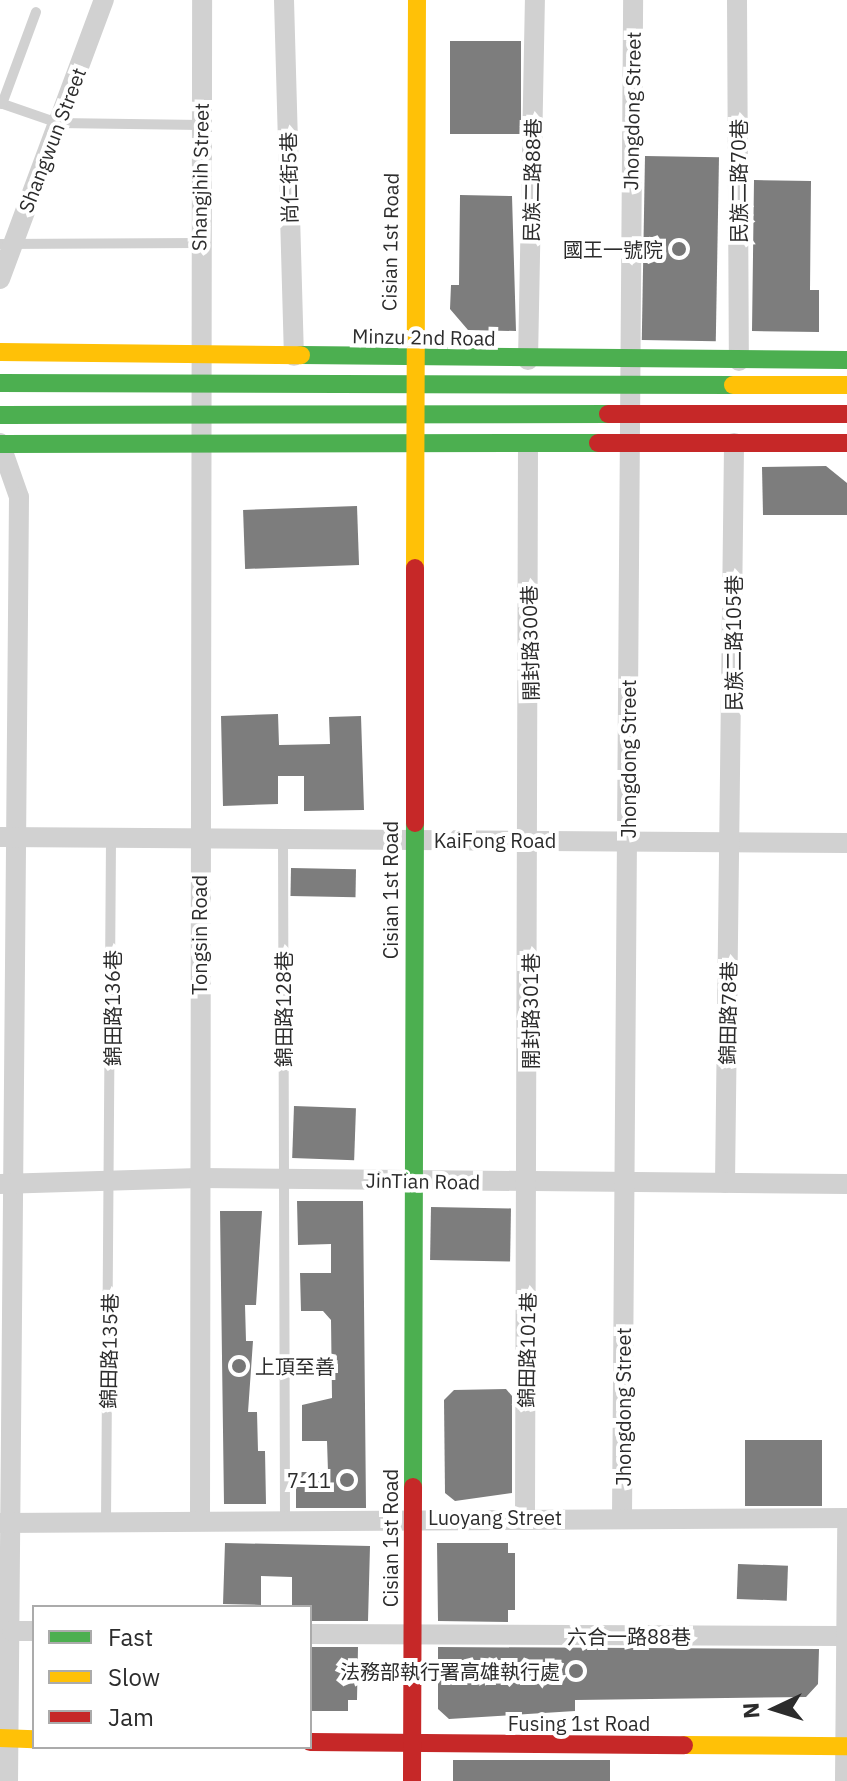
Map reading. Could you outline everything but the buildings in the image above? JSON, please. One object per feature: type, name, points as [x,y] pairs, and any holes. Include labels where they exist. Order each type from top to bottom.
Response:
[{"type":"street","name":"Shangwun Street","points":[[0,279],[6,246],[58,123],[104,0]]},
{"type":"street","name":"Shangjhih Street","points":[[197,354],[202,0]]},
{"type":"street","name":"尚仁街5巷","points":[[284,0],[294,356]]},
{"type":"street","name":"Cisian 1st Road","points":[[412,1781],[413,387],[410,359],[417,0]]},
{"type":"street","name":"民族二路88巷","points":[[528,360],[535,0]]},
{"type":"street","name":"Jhongdong Street","points":[[622,1518],[633,0]]},
{"type":"street","name":"民族二路70巷","points":[[737,0],[739,361]]},
{"type":"street","name":"Minzu 2nd Road","points":[[0,352],[629,363],[847,360]]},
{"type":"street","name":"Tongsin Road","points":[[197,354],[200,1517]]},
{"type":"street","points":[[0,383],[413,387],[847,385]]},
{"type":"street","points":[[0,415],[412,419],[847,414]]},
{"type":"street","name":"民族二路105巷","points":[[731,842],[734,443]]},
{"type":"street","points":[[8,1781],[5,1738],[4,1184],[8,837],[19,497],[0,444],[197,449],[847,443]]},
{"type":"street","name":"開封路300巷","points":[[528,445],[531,840]]},
{"type":"street","name":"KaiFong Road","points":[[8,837],[847,843]]},
{"type":"street","name":"開封路301巷","points":[[529,1182],[531,840]]},
{"type":"street","name":"錦田路78巷","points":[[725,1183],[731,842]]},
{"type":"street","name":"JinTian Road","points":[[4,1184],[199,1178],[847,1184]]},
{"type":"street","name":"錦田路101巷","points":[[525,1517],[529,1182]]},
{"type":"street","name":"Luoyang Street","points":[[6,1523],[200,1517],[847,1518]]},
{"type":"street","points":[[845,1781],[847,1529]]},
{"type":"street","points":[[6,1630],[32,1631]]},
{"type":"street","name":"六合一路88巷","points":[[312,1634],[846,1636]]},
{"type":"street","points":[[5,1738],[32,1739]]},
{"type":"street","name":"Fusing 1st Road","points":[[312,1742],[846,1746]]},
{"type":"lane","points":[[36,12],[1,103],[58,123],[201,125]]},
{"type":"lane","points":[[6,246],[198,243]]},
{"type":"lane","name":"錦田路136巷","points":[[111,838],[113,1179]]},
{"type":"lane","name":"錦田路128巷","points":[[283,839],[285,1517]]},
{"type":"lane","name":"錦田路135巷","points":[[106,1522],[113,1179]]},
{"type":"traffic: fast","points":[[301,355],[847,360]]},
{"type":"traffic: fast","points":[[0,383],[733,385]]},
{"type":"traffic: fast","points":[[0,415],[608,414]]},
{"type":"traffic: fast","points":[[0,444],[598,443]]},
{"type":"traffic: fast","points":[[413,1487],[415,823]]},
{"type":"traffic: slow","points":[[415,568],[417,0]]},
{"type":"traffic: slow","points":[[0,352],[301,355]]},
{"type":"traffic: slow","points":[[733,385],[847,385]]},
{"type":"traffic: slow","points":[[0,1738],[32,1739]]},
{"type":"traffic: slow","points":[[684,1745],[847,1746]]},
{"type":"traffic: jam","points":[[608,414],[847,414]]},
{"type":"traffic: jam","points":[[598,443],[847,443]]},
{"type":"traffic: jam","points":[[415,568],[415,823]]},
{"type":"traffic: jam","points":[[412,1781],[413,1487]]},
{"type":"traffic: jam","points":[[312,1742],[684,1745]]},
{"type":"place","name":"國王一號院","points":[[679,249]]},
{"type":"place","name":"上頂至善","points":[[239,1366]]},
{"type":"place","name":"7-11","points":[[347,1480]]},
{"type":"place","name":"法務部執行署高雄執行處","points":[[576,1671]]}]
